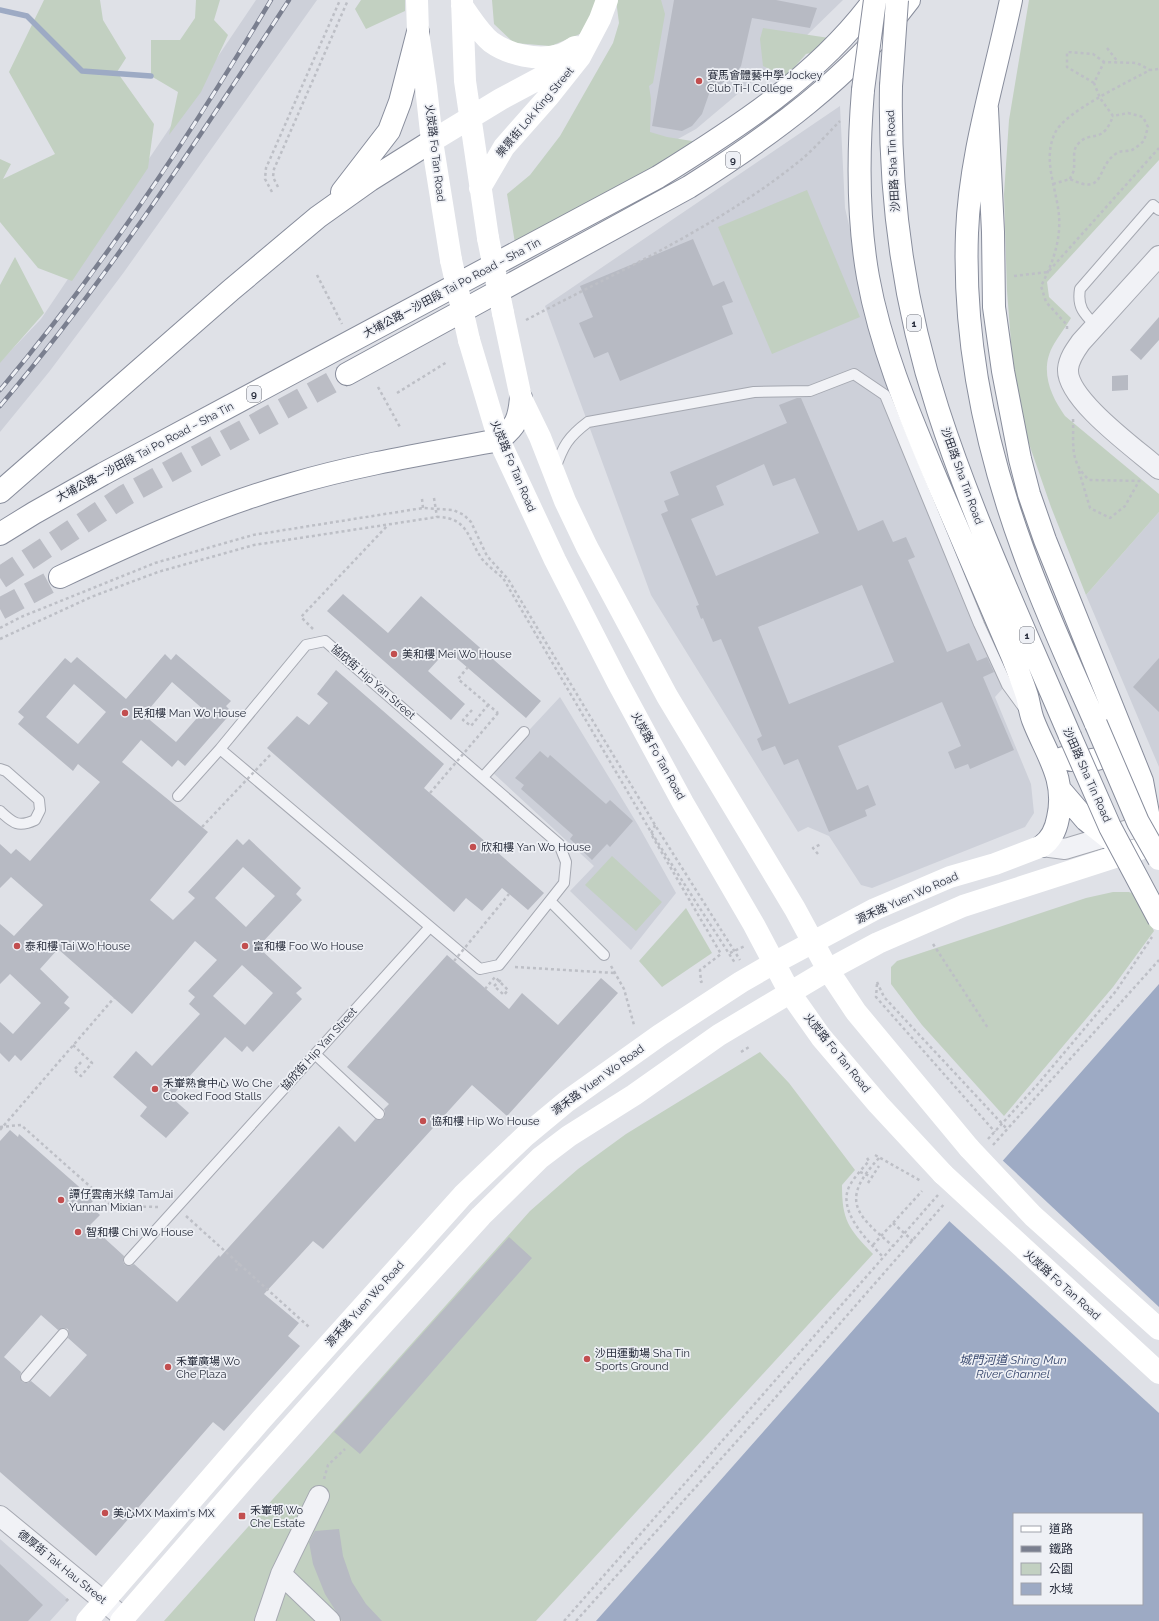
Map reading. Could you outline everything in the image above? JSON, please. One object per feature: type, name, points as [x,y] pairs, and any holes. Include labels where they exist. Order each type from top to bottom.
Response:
[{"type":"main road","name":"火炭路 Fo Tan Road","points":[[417,0],[418,32],[432,141],[451,260],[469,340],[499,440],[555,560],[617,681],[683,804],[754,925],[790,993],[821,1037],[878,1104],[937,1182],[1159,1373]]},
{"type":"main road","name":"樂景街 Lok King Street","points":[[480,188],[504,146],[549,96],[585,48],[607,0]]},
{"type":"main road","points":[[875,0],[863,90],[860,165],[861,223],[868,278],[880,329],[910,416],[1015,664],[1027,696],[1032,718],[1062,792],[1086,820],[1105,837],[1128,853]]},
{"type":"main road","name":"大埔公路－沙田段 Tai Po Road – Sha Tin","points":[[0,534],[103,474],[658,177],[730,132],[770,102],[822,57],[875,0]]},
{"type":"main road","name":"沙田路 Sha Tin Road","points":[[897,0],[890,86],[892,158],[898,228],[907,290],[924,362],[938,410],[983,534],[1110,828],[1157,926]]},
{"type":"main road","name":"9","points":[[347,374],[682,191],[736,157],[832,82],[887,29],[909,0]]},
{"type":"main road","points":[[1011,0],[987,110],[976,151],[967,233],[968,304],[977,383],[998,470],[1021,545],[1138,822],[1156,850]]},
{"type":"main road","points":[[462,2],[479,30],[491,42],[506,50],[524,55],[544,57],[560,55],[585,48]]},
{"type":"main road","points":[[462,2],[465,81],[480,188],[502,313],[521,398],[540,437],[587,548],[667,696],[814,942],[828,970],[856,1012],[977,1146],[1033,1216],[1159,1329]]},
{"type":"main road","points":[[0,492],[231,290],[328,209],[389,130],[400,102],[418,32]]},
{"type":"main road","name":"樂景街 Lok King Street","points":[[328,209],[370,180],[432,141],[585,48]]},
{"type":"main road","points":[[987,110],[993,232],[994,307],[1003,371],[1020,459],[1029,494],[1045,540],[1136,765],[1147,804],[1154,822],[1156,850]]},
{"type":"main road","points":[[60,576],[166,529],[228,504],[293,484],[357,467],[499,440],[512,429],[519,415],[521,398]]},
{"type":"main road","points":[[1045,747],[1061,758],[1074,761],[1092,760],[1104,756],[1114,749],[1118,741],[1120,726]]},
{"type":"main road","points":[[1136,765],[1151,783],[1159,788]]},
{"type":"main road","points":[[1042,846],[1051,838],[1054,831],[1061,807],[1062,792]]},
{"type":"main road","name":"源禾路 Yuen Wo Road","points":[[87,1621],[261,1420],[481,1176],[525,1136],[601,1076],[729,990],[774,963],[875,909],[950,877],[995,864],[1042,846]]},
{"type":"main road","points":[[124,1620],[246,1476],[481,1216],[540,1158],[570,1136],[634,1095],[719,1035],[828,970],[891,937],[963,906],[1128,853],[1156,850]]},
{"type":"street","points":[[1152,475],[1085,404],[1070,381],[1068,368],[1073,353],[1159,256]]},
{"type":"street","name":"源禾路 Yuen Wo Road","points":[[1042,846],[1065,849],[1154,822]]},
{"type":"street","points":[[264,1621],[281,1574],[319,1496]]},
{"type":"street","name":"德厚街 Tak Hau Street","points":[[0,1516],[124,1620]]},
{"type":"street","points":[[281,1574],[330,1621]]},
{"type":"lane","points":[[1096,326],[1082,312],[1079,304],[1080,289],[1153,205],[1159,210]]},
{"type":"lane","points":[[554,473],[566,443],[573,433],[588,422],[754,392],[810,391],[854,374],[885,395],[979,624],[1007,685],[1032,718]]},
{"type":"lane","name":"協欣街 Hip Yan Street","points":[[178,796],[220,749],[306,645],[325,641],[559,844],[566,862],[564,883],[499,965],[480,969],[429,928],[220,749]]},
{"type":"lane","points":[[483,777],[524,732]]},
{"type":"lane","points":[[0,770],[6,771],[39,800],[40,810],[35,820],[25,825],[13,822],[0,811]]},
{"type":"lane","points":[[550,901],[604,955]]},
{"type":"lane","name":"協欣街 Hip Yan Street","points":[[129,1260],[429,928]]},
{"type":"lane","points":[[315,1054],[379,1114]]},
{"type":"lane","points":[[26,1377],[63,1334]]},
{"type":"path","points":[[272,192],[265,179],[266,168],[340,0]]},
{"type":"path","points":[[278,187],[273,177],[274,169],[348,0]]},
{"type":"path","points":[[1107,48],[1118,62],[1115,62]]},
{"type":"path","points":[[1113,116],[1100,98],[1094,83],[1067,67],[1067,52],[1093,54],[1104,62],[1137,63],[1150,70]]},
{"type":"path","points":[[1094,83],[1104,62]]},
{"type":"path","points":[[1068,335],[1067,325],[1046,302],[1041,286],[1048,272],[1057,246],[1059,217],[1049,158],[1055,132],[1072,114],[1150,70],[1159,69]]},
{"type":"path","points":[[1053,184],[1070,179],[1082,185],[1092,184],[1101,176],[1106,161],[1118,152],[1132,150],[1144,141],[1148,127],[1143,117],[1128,113],[1113,116]]},
{"type":"path","points":[[1070,179],[1074,169],[1073,156],[1078,144],[1090,138],[1101,135],[1109,127],[1113,116]]},
{"type":"path","points":[[526,320],[697,230],[749,198],[802,159],[844,117]]},
{"type":"path","points":[[1009,276],[1048,272],[1159,148]]},
{"type":"path","points":[[317,275],[343,326]]},
{"type":"path","points":[[397,393],[447,362]]},
{"type":"path","points":[[378,387],[401,429]]},
{"type":"path","points":[[1073,414],[1075,460],[1090,508],[1110,518],[1125,506],[1140,480]]},
{"type":"path","points":[[1078,470],[1089,480],[1140,480],[1152,475]]},
{"type":"path","points":[[434,498],[437,517]]},
{"type":"path","points":[[422,499],[423,508]]},
{"type":"path","points":[[0,628],[21,617],[155,564],[253,535],[423,508],[453,510],[464,515],[471,522],[487,556],[508,579],[655,825],[736,951],[741,962]]},
{"type":"path","points":[[0,639],[91,597],[158,572],[254,545],[437,517],[447,517],[463,526],[482,559],[503,578],[651,832],[730,953],[734,962]]},
{"type":"path","points":[[325,641],[301,617],[388,525]]},
{"type":"path","points":[[430,793],[498,713],[458,679],[468,668]]},
{"type":"path","points":[[472,710],[463,720],[471,726],[488,705]]},
{"type":"path","points":[[202,828],[272,753]]},
{"type":"path","points":[[655,825],[650,834],[720,954],[700,970],[702,982]]},
{"type":"path","points":[[818,854],[812,848],[821,844]]},
{"type":"path","points":[[454,961],[509,894]]},
{"type":"path","points":[[977,1146],[995,1132],[1116,991],[1157,926]]},
{"type":"path","points":[[730,953],[749,944]]},
{"type":"path","points":[[933,944],[988,1028]]},
{"type":"path","points":[[604,955],[624,989],[634,1025]]},
{"type":"path","points":[[990,1149],[1159,960]]},
{"type":"path","points":[[514,967],[615,973]]},
{"type":"path","points":[[485,989],[495,977],[508,990],[504,995],[494,986],[504,977]]},
{"type":"path","points":[[995,1132],[876,997],[877,982],[884,997],[1007,1129]]},
{"type":"path","points":[[0,1128],[114,998]]},
{"type":"path","points":[[73,1045],[92,1063],[81,1076],[74,1070],[82,1061]]},
{"type":"path","points":[[741,1052],[749,1047]]},
{"type":"path","points":[[0,1128],[21,1125],[112,1206],[176,1207],[308,1327]]},
{"type":"path","points":[[564,1621],[905,1233],[937,1182],[874,1155]]},
{"type":"path","points":[[867,1158],[869,1161],[850,1185],[846,1203],[849,1213],[883,1257]]},
{"type":"path","points":[[879,1158],[856,1189],[854,1199],[858,1211],[869,1226],[893,1246]]},
{"type":"path","points":[[868,1183],[879,1166]]},
{"type":"path","points":[[860,1172],[872,1177]]},
{"type":"path","points":[[873,1245],[922,1191]]},
{"type":"path","points":[[576,1621],[913,1241],[949,1198]]},
{"type":"path","points":[[893,1223],[913,1241]]},
{"type":"path","points":[[236,1270],[240,1261]]},
{"type":"path","points":[[319,1496],[328,1465],[345,1449]]},
{"type":"shaded area","points":[[256,0],[317,0],[124,272],[49,372],[0,432],[0,362],[41,319]]},
{"type":"shaded area","name":"賽馬會體藝中學 Jockey Club Ti-I College","points":[[653,0],[843,0],[803,39],[696,129],[647,156],[647,69]]},
{"type":"shaded area","points":[[840,106],[845,208],[875,338],[1014,676],[995,697],[1031,784],[1034,813],[1025,827],[872,888],[861,885],[829,836],[808,827],[798,832],[651,595],[545,306]]},
{"type":"shaded area","points":[[1159,512],[1159,767],[1086,595]]},
{"type":"shaded area","points":[[560,697],[638,825],[676,893],[631,950],[570,891],[594,866],[491,771]]},
{"type":"shaded area","points":[[0,1539],[69,1600],[50,1621],[0,1621]]},
{"type":"green space","points":[[44,0],[100,0],[103,20],[126,58],[117,72],[154,124],[148,168],[72,281],[38,268],[0,222],[0,159],[11,164],[3,179],[55,154],[9,72]]},
{"type":"green space","points":[[196,0],[220,0],[214,20],[228,35],[201,92],[169,135],[178,92],[151,76],[151,40],[180,40],[195,18]]},
{"type":"green space","points":[[361,0],[405,0],[405,11],[366,29],[355,9]]},
{"type":"green space","points":[[492,0],[598,0],[587,31],[551,46],[514,43],[494,24]]},
{"type":"green space","points":[[616,0],[661,0],[665,14],[653,83],[649,86],[651,99],[650,132],[667,137],[698,142],[515,243],[507,194],[530,175],[560,136],[613,43],[619,23]]},
{"type":"green space","points":[[1029,0],[1159,0],[1159,160],[1047,282],[1049,297],[1071,318],[1054,344],[1047,363],[1048,382],[1055,399],[1065,416],[1159,494],[1159,512],[1086,595],[1051,507],[1028,441],[1013,368],[1007,291],[1004,194],[1009,120]]},
{"type":"green space","points":[[763,28],[829,38],[823,50],[806,54],[786,77],[763,66],[760,39]]},
{"type":"green space","points":[[807,190],[860,317],[772,354],[718,227]]},
{"type":"green space","points":[[15,257],[44,313],[0,363],[0,285]]},
{"type":"green space","points":[[612,856],[662,902],[636,931],[585,885]]},
{"type":"green space","points":[[1113,892],[1129,892],[1136,895],[1154,931],[1113,987],[1004,1116],[922,1025],[891,984],[891,967],[897,961],[1086,898]]},
{"type":"green space","points":[[686,908],[712,953],[662,987],[639,961]]},
{"type":"green space","name":"沙田運動場 Sha Tin Sports Ground","points":[[760,1052],[789,1083],[855,1170],[842,1185],[843,1207],[852,1230],[873,1254],[536,1621],[164,1621],[530,1211],[578,1169],[626,1134]]},
{"type":"water","name":"城門河道 Shing Mun River Channel","points":[[1159,984],[1159,1621],[596,1621]]},
{"type":"pier","points":[[1000,1158],[1159,1307],[1159,1413],[947,1219]]},
{"type":"building","name":"賽馬會體藝中學 Jockey Club Ti-I College","points":[[674,0],[776,0],[817,8],[810,28],[752,18],[741,66],[734,76],[727,79],[709,94],[702,114],[692,126],[682,131],[652,126]]},
{"type":"building","points":[[693,239],[713,286],[724,281],[733,302],[722,306],[733,334],[620,381],[608,352],[594,358],[579,323],[593,317],[580,286]]},
{"type":"building","points":[[1159,317],[1159,340],[1141,360],[1130,350]]},
{"type":"building","points":[[1128,375],[1128,390],[1112,391],[1112,376]]},
{"type":"building","points":[[797,398],[801,398],[858,531],[883,520],[893,542],[906,537],[915,557],[908,560],[947,652],[969,643],[977,661],[987,657],[994,672],[983,677],[1014,750],[970,769],[968,764],[955,769],[948,752],[961,746],[942,702],[838,746],[857,790],[868,785],[876,805],[865,810],[867,816],[829,832],[798,759],[784,765],[775,746],[762,751],[757,739],[762,736],[721,639],[713,642],[703,618],[701,619],[696,606],[699,605],[661,514],[668,511],[664,501],[679,495],[670,472],[787,423],[779,405]],"holes":[[[764,464],[773,486],[795,478],[819,533],[716,576],[691,519],[724,505],[716,486]],[[862,585],[894,662],[789,704],[758,627]]]},
{"type":"building","name":"美和樓 Mei Wo House","points":[[343,594],[388,633],[421,596],[541,701],[526,718],[447,650],[428,671],[465,704],[451,720],[327,611]]},
{"type":"building","points":[[165,654],[171,660],[176,654],[231,701],[226,706],[232,712],[185,766],[178,760],[172,767],[141,740],[122,762],[208,832],[150,900],[173,920],[195,898],[188,892],[237,839],[243,845],[249,839],[301,888],[296,894],[302,900],[258,947],[302,988],[296,993],[302,999],[253,1052],[247,1046],[242,1052],[225,1037],[171,1097],[189,1113],[166,1138],[140,1116],[147,1107],[113,1077],[136,1051],[152,1066],[200,1014],[189,1004],[195,997],[188,991],[217,960],[195,941],[132,1014],[58,949],[40,969],[69,997],[64,1003],[70,1008],[21,1061],[15,1055],[9,1062],[0,1053],[0,1022],[13,1034],[41,1003],[10,974],[0,984],[0,924],[14,936],[43,905],[11,877],[0,888],[0,844],[11,854],[16,849],[30,861],[100,782],[78,764],[73,771],[18,724],[24,717],[18,712],[65,658],[71,663],[77,657],[126,699]],"holes":[[[172,682],[204,710],[176,742],[144,715]],[[74,684],[106,712],[78,744],[46,717]],[[243,867],[275,896],[246,927],[215,898]],[[242,965],[273,993],[245,1025],[213,996]]]},
{"type":"building","points":[[1159,658],[1159,712],[1133,687]]},
{"type":"building","points":[[336,670],[444,764],[424,788],[544,893],[528,910],[502,888],[482,911],[466,898],[454,912],[267,748],[297,716],[309,725],[328,703],[317,694]]},
{"type":"building","points":[[540,751],[548,758],[550,755],[606,804],[610,800],[633,821],[610,847],[607,844],[592,860],[570,839],[573,835],[521,789],[524,785],[515,778]]},
{"type":"building","points":[[447,955],[509,1009],[522,993],[558,1025],[601,978],[618,993],[507,1116],[472,1085],[323,1249],[313,1241],[264,1294],[299,1323],[288,1336],[300,1346],[224,1431],[213,1422],[96,1556],[0,1472],[0,1141],[10,1130],[18,1137],[19,1134],[94,1200],[89,1205],[100,1215],[90,1225],[124,1256],[123,1262],[125,1265],[131,1266],[134,1264],[177,1302],[339,1126],[355,1142],[375,1119],[380,1120],[384,1118],[384,1109],[389,1104],[347,1067]],"holes":[[[41,1315],[58,1330],[64,1328],[68,1329],[68,1338],[87,1355],[50,1397],[31,1381],[28,1383],[22,1382],[20,1376],[21,1372],[4,1357]]]},
{"type":"building","points":[[509,1237],[532,1258],[360,1454],[334,1432]]},
{"type":"building","points":[[339,1529],[343,1556],[352,1582],[366,1604],[382,1621],[342,1621],[325,1594],[313,1564],[309,1542],[315,1531]]},
{"type":"building","points":[[0,1564],[43,1605],[28,1621],[0,1621]]},
{"type":"waterway","points":[[0,10],[27,16],[82,71],[151,76]]},
{"type":"tunnel","points":[[0,578],[124,496],[347,374]]},
{"type":"tunnel","points":[[0,609],[60,577]]},
{"type":"railway","points":[[0,390],[74,297],[143,201],[209,101],[271,0]]},
{"type":"railway","points":[[0,406],[78,309],[151,208],[289,0]]},
{"type":"place","name":"賽馬會體藝中學 Jockey Club Ti-I College","points":[[699,81]]},
{"type":"place","name":"美和樓 Mei Wo House","points":[[394,654]]},
{"type":"place","name":"民和樓 Man Wo House","points":[[125,713]]},
{"type":"place","name":"欣和樓 Yan Wo House","points":[[473,847]]},
{"type":"place","name":"泰和樓 Tai Wo House","points":[[17,946]]},
{"type":"place","name":"富和樓 Foo Wo House","points":[[245,946]]},
{"type":"place","name":"禾輋熟食中心 Wo Che Cooked Food Stalls","points":[[155,1089]]},
{"type":"place","name":"協和樓 Hip Wo House","points":[[423,1121]]},
{"type":"place","name":"譚仔雲南米線 TamJai Yunnan Mixian","points":[[61,1200]]},
{"type":"place","name":"智和樓 Chi Wo House","points":[[78,1232]]},
{"type":"place","name":"沙田運動場 Sha Tin Sports Ground","points":[[587,1359]]},
{"type":"place","name":"禾輋廣場 Wo Che Plaza","points":[[168,1367]]},
{"type":"place","name":"美心MX Maxim's MX","points":[[105,1513]]},
{"type":"place","name":"禾輋邨 Wo Che Estate","points":[[242,1516]]}]
